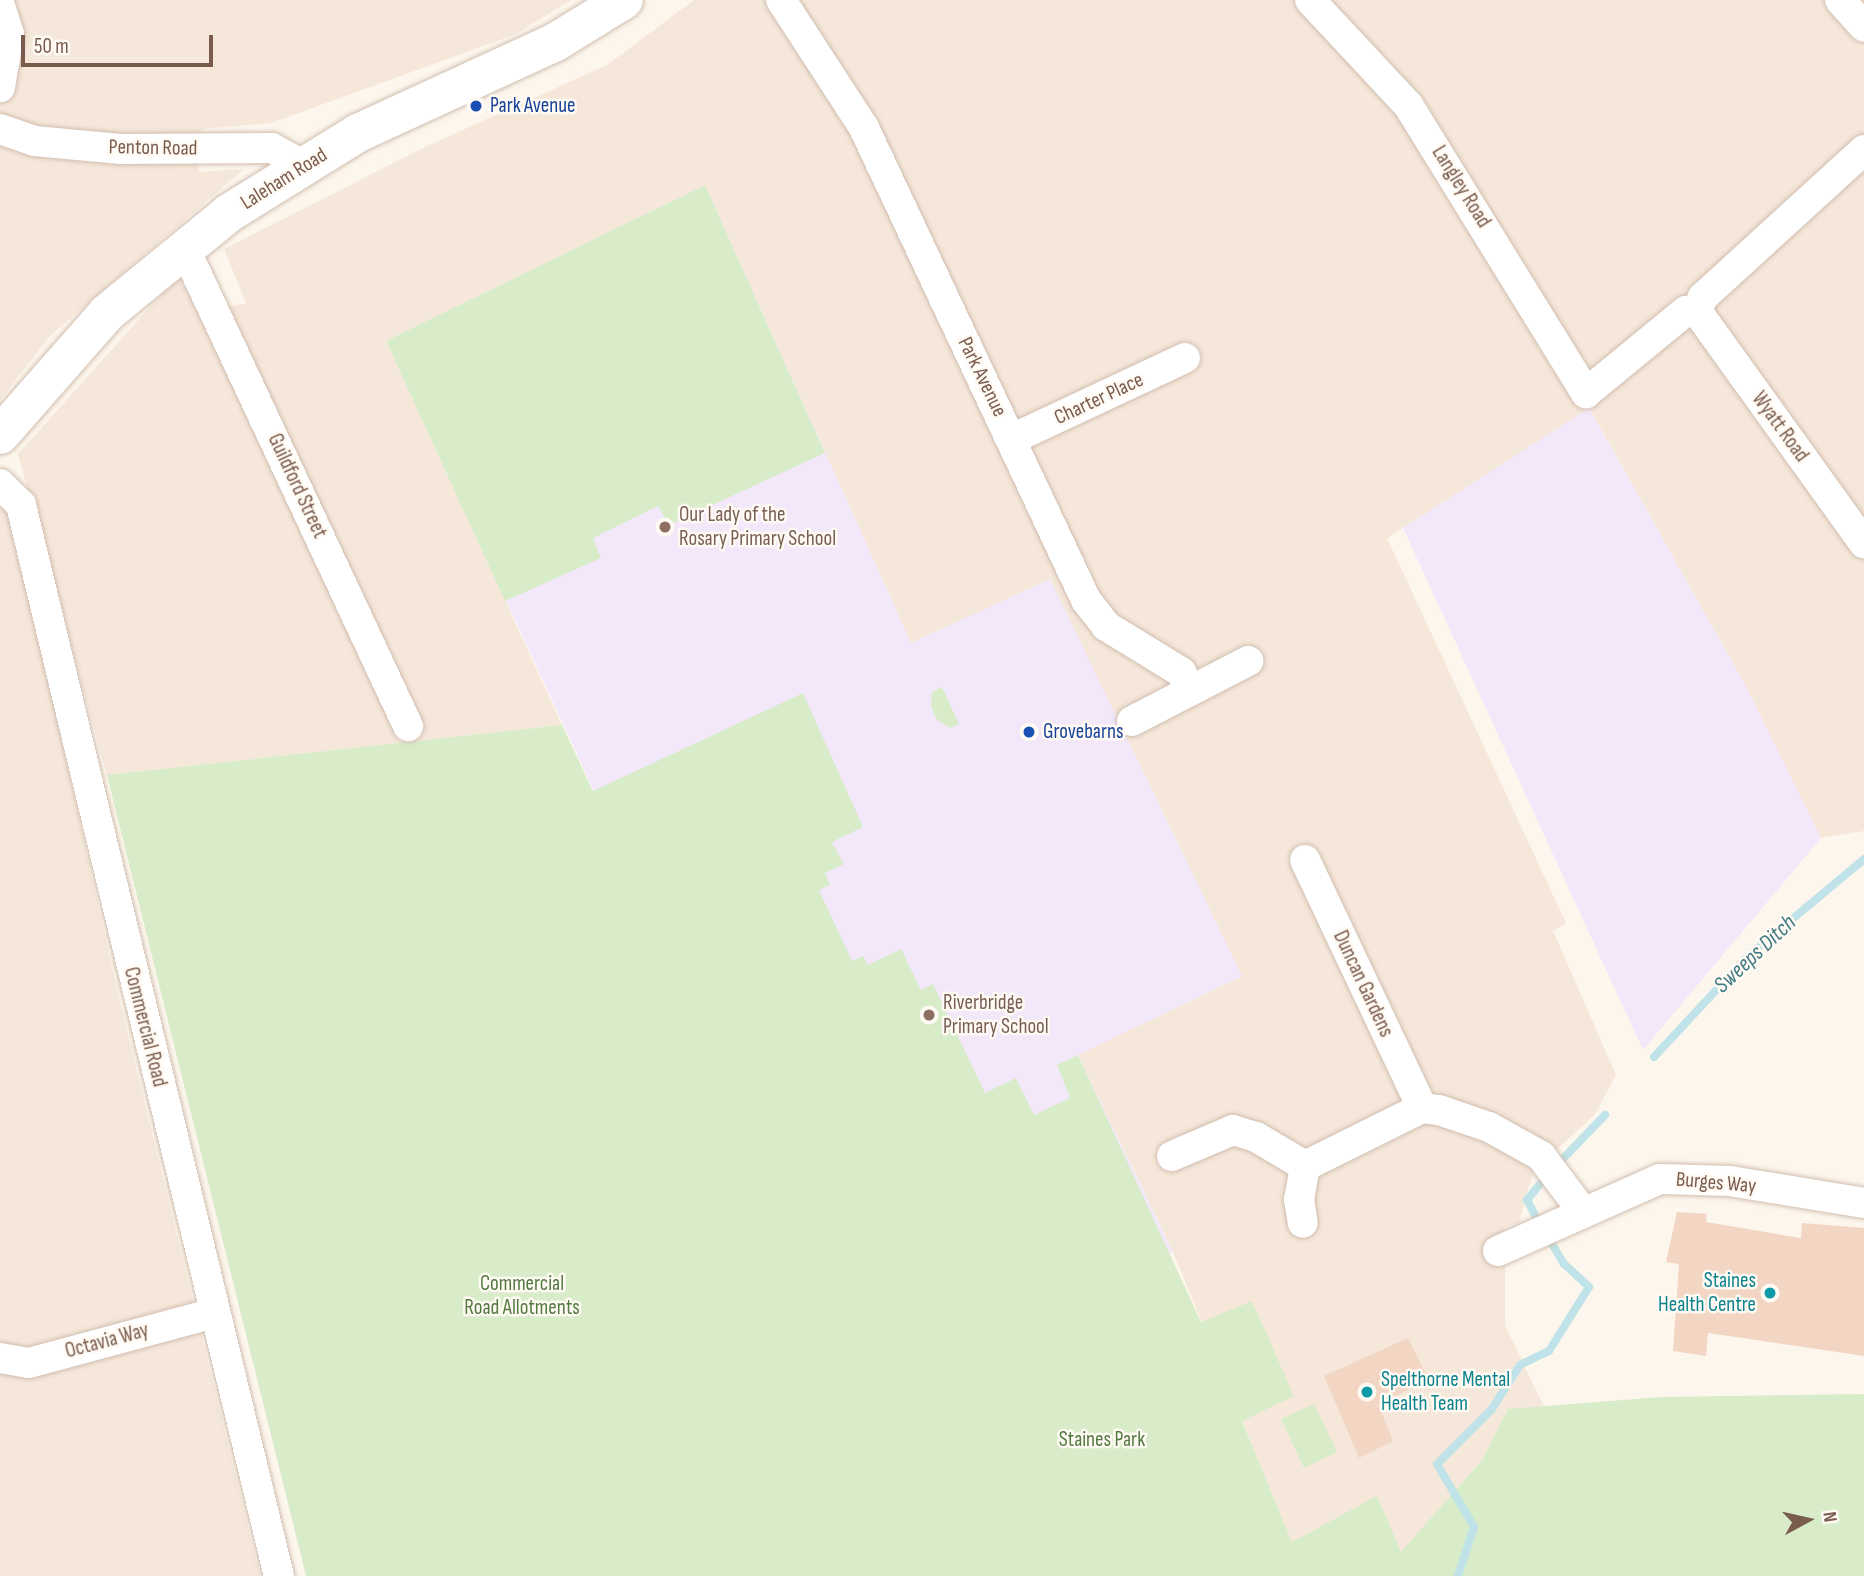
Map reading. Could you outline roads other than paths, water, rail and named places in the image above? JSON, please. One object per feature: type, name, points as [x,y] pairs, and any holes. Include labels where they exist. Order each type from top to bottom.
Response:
[{"type":"main road","name":"Laleham Road","points":[[0,435],[73,348],[184,247],[303,165],[358,133],[554,43],[624,0]]},
{"type":"street","name":"Park Avenue","points":[[781,0],[864,128],[1086,600],[1106,626],[1181,672],[1190,690]]},
{"type":"street","name":"Langley Road","points":[[1310,0],[1408,105],[1587,393],[1686,311],[1697,311]]},
{"type":"street","points":[[1840,0],[1864,27]]},
{"type":"street","points":[[0,6],[9,34],[0,87]]},
{"type":"street","name":"Penton Road","points":[[0,129],[34,141],[121,149],[272,148],[303,165]]},
{"type":"street","points":[[1697,311],[1703,297],[1864,150]]},
{"type":"street","name":"Guildford Street","points":[[184,247],[408,726]]},
{"type":"street","name":"Wyatt Road","points":[[1697,311],[1864,543]]},
{"type":"street","name":"Charter Place","points":[[1012,439],[1185,358]]},
{"type":"street","name":"Commercial Road","points":[[10,495],[279,1576]]},
{"type":"street","points":[[1132,721],[1248,661]]},
{"type":"street","name":"Duncan Gardens","points":[[1305,860],[1422,1108]]},
{"type":"street","points":[[1305,1166],[1422,1108],[1489,1126],[1541,1156],[1563,1180],[1583,1212]]},
{"type":"street","points":[[1172,1156],[1233,1130],[1305,1166]]},
{"type":"street","points":[[1303,1223],[1299,1199],[1305,1166]]},
{"type":"street","name":"Burges Way","points":[[1506,1247],[1660,1179],[1683,1176],[1864,1203]]},
{"type":"street","name":"Octavia Way","points":[[0,1357],[29,1363],[214,1313]]},
{"type":"waterway","name":"Sweeps Ditch","points":[[1654,1057],[1747,957],[1864,859]]},
{"type":"waterway","name":"Sweeps Ditch","points":[[1556,1166],[1605,1115]]},
{"type":"waterway","name":"Sweeps Ditch","points":[[1540,1225],[1527,1200],[1547,1175]]},
{"type":"waterway","name":"Sweeps Ditch","points":[[1458,1576],[1474,1527],[1437,1464],[1492,1409],[1520,1365],[1549,1351],[1589,1287],[1564,1264],[1547,1236]]},
{"type":"place","name":"Park Avenue","points":[[476,106]]},
{"type":"place","name":"Our Lady of the Rosary Primary School","points":[[665,527]]},
{"type":"place","name":"Grovebarns","points":[[1029,732]]},
{"type":"place","name":"Riverbridge Primary School","points":[[929,1015]]},
{"type":"place","name":"Staines Health Centre","points":[[1770,1293]]},
{"type":"place","name":"Spelthorne Mental Health Team","points":[[1367,1392]]},
{"type":"park label","name":"Commercial Road Allotments","points":[[522,1296]]},
{"type":"park label","name":"Staines Park","points":[[1102,1440]]}]
